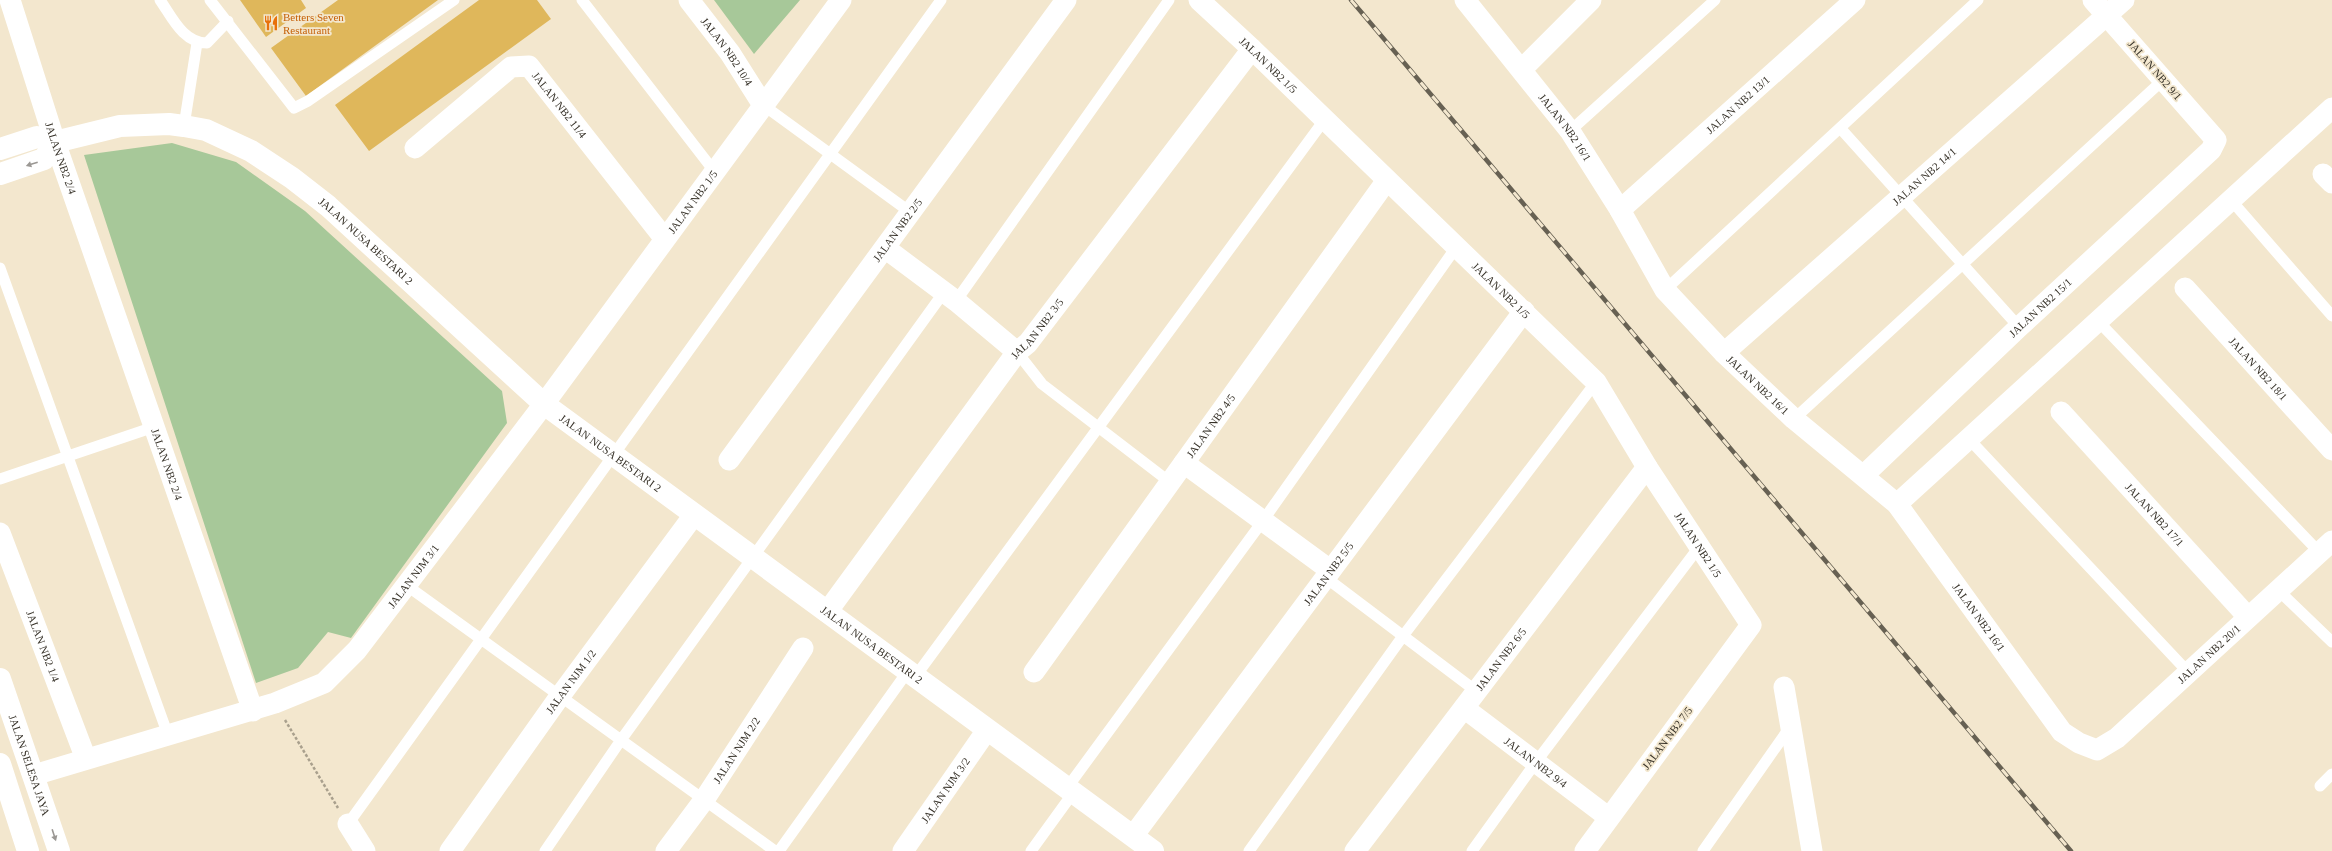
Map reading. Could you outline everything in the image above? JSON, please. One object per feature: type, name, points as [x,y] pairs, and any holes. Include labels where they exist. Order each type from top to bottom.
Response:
[{"type":"street","name":"JALAN NB2 2/4","points":[[10,0],[55,142],[253,711]]},
{"type":"street","name":"JALAN NB2 10/4","points":[[689,0],[730,53],[763,104]]},
{"type":"street","name":"JALAN NB2 1/5","points":[[544,404],[664,238],[841,0]]},
{"type":"street","name":"JALAN NB2 2/5","points":[[729,460],[1066,0]]},
{"type":"street","name":"JALAN NB2 1/5","points":[[1199,0],[1457,246],[1596,382],[1647,467],[1751,625]]},
{"type":"street","name":"JALAN NB2 16/1","points":[[1466,0],[1570,131],[1620,210],[1665,290],[1724,354],[1794,419],[1864,475],[1897,504],[2062,732],[2079,744]]},
{"type":"street","points":[[1522,69],[1591,0]]},
{"type":"street","name":"JALAN NB2 13/1","points":[[1620,210],[1855,0]]},
{"type":"street","name":"JALAN NB2 9/1","points":[[2093,0],[2216,140]]},
{"type":"street","name":"JALAN NB2 14/1","points":[[1724,354],[2124,0]]},
{"type":"street","name":"JALAN NB2 3/5","points":[[827,612],[1017,352],[1028,343],[1252,49]]},
{"type":"street","name":"JALAN NB2 11/4","points":[[415,148],[511,66],[529,66],[664,238]]},
{"type":"street","points":[[1897,504],[2332,108]]},
{"type":"street","name":"JALAN NUSA BESTARI 2","points":[[0,149],[37,137],[55,142],[120,126],[169,124],[206,130],[252,151],[292,178],[328,206],[544,404],[1153,851]]},
{"type":"street","name":"JALAN NB2 15/1","points":[[1864,475],[2019,327],[2211,150],[2216,140]]},
{"type":"street","points":[[0,174],[44,160],[55,142]]},
{"type":"street","name":"JALAN NB2 4/5","points":[[1034,672],[1387,180]]},
{"type":"street","points":[[884,248],[950,296],[1017,352]]},
{"type":"street","name":"JALAN NB2 18/1","points":[[2185,288],[2332,450]]},
{"type":"street","name":"JALAN NB2 5/5","points":[[1133,836],[1524,311]]},
{"type":"street","name":"JALAN NJM 3/1","points":[[253,711],[324,684],[356,650],[544,404]]},
{"type":"street","name":"JALAN NB2 17/1","points":[[2061,412],[2248,617]]},
{"type":"street","points":[[1184,464],[1262,522],[1327,574]]},
{"type":"street","name":"JALAN NB2 6/5","points":[[1355,851],[1647,467]]},
{"type":"street","name":"JALAN NJM 1/2","points":[[450,851],[560,696],[694,515]]},
{"type":"street","name":"JALAN NB2 1/4","points":[[0,533],[86,759]]},
{"type":"street","name":"JALAN NB2 20/1","points":[[2079,744],[2097,750],[2117,738],[2326,546]]},
{"type":"street","name":"JALAN NB2 7/5","points":[[1591,849],[1608,817],[1751,625]]},
{"type":"street","name":"JALAN NJM 2/2","points":[[666,851],[704,800],[803,648]]},
{"type":"street","name":"JALAN SELESA JAYA","points":[[0,679],[59,851]]},
{"type":"street","points":[[1784,687],[1792,724],[1812,851]]},
{"type":"street","name":"JALAN NB2 9/4","points":[[1464,708],[1608,817]]},
{"type":"street","points":[[34,775],[253,711]]},
{"type":"street","name":"JALAN NJM 3/2","points":[[903,851],[987,730]]},
{"type":"street","points":[[2,769],[20,851]]},
{"type":"street","points":[[2,769],[28,851]]},
{"type":"street","points":[[348,824],[365,851]]},
{"type":"lane","points":[[160,0],[188,38],[197,43],[206,43],[228,21]]},
{"type":"lane","points":[[210,0],[228,21],[294,108],[308,101],[454,0]]},
{"type":"lane","points":[[582,0],[714,171]]},
{"type":"lane","points":[[348,824],[941,0]]},
{"type":"lane","points":[[545,851],[621,740],[753,558],[950,296],[1169,0]]},
{"type":"lane","points":[[1570,131],[1715,0]]},
{"type":"lane","points":[[1665,290],[1841,129],[1978,0]]},
{"type":"lane","points":[[184,126],[197,43]]},
{"type":"lane","points":[[1794,419],[2163,80]]},
{"type":"lane","points":[[763,104],[910,212]]},
{"type":"lane","points":[[779,851],[1098,427],[1325,119]]},
{"type":"lane","points":[[1841,129],[1901,198],[2019,327]]},
{"type":"lane","points":[[2230,200],[2332,316]]},
{"type":"lane","points":[[1031,851],[1070,790],[1457,246]]},
{"type":"lane","points":[[0,268],[168,735]]},
{"type":"lane","points":[[2098,321],[2326,546]]},
{"type":"lane","points":[[1017,352],[1042,384],[1171,483]]},
{"type":"lane","points":[[1249,851],[1403,636],[1596,382]]},
{"type":"lane","points":[[0,479],[154,427]]},
{"type":"lane","points":[[1968,438],[2188,672]]},
{"type":"lane","points":[[1472,851],[1536,762],[1699,547]]},
{"type":"lane","points":[[1327,574],[1403,636],[1476,691]]},
{"type":"lane","points":[[406,585],[775,851]]},
{"type":"lane","points":[[2278,590],[2332,642]]},
{"type":"lane","points":[[1703,851],[1792,724]]},
{"type":"lane","points":[[2320,786],[2332,774]]},
{"type":"path","points":[[274,703],[348,824]]},
{"type":"green space","points":[[714,0],[800,0],[754,54]]},
{"type":"green space","points":[[172,143],[236,162],[305,211],[502,391],[507,423],[351,638],[328,632],[298,668],[256,683],[84,155]]},
{"type":"building","name":"Betters Seven Restaurant","points":[[240,0],[301,0],[306,8],[266,37]]},
{"type":"building","points":[[338,0],[438,0],[306,96],[271,48]]},
{"type":"building","points":[[479,0],[537,0],[551,19],[369,151],[335,105]]},
{"type":"railway","points":[[1351,0],[2071,851]]},
{"type":"place","name":"Betters Seven Restaurant","points":[[271,23]]}]
